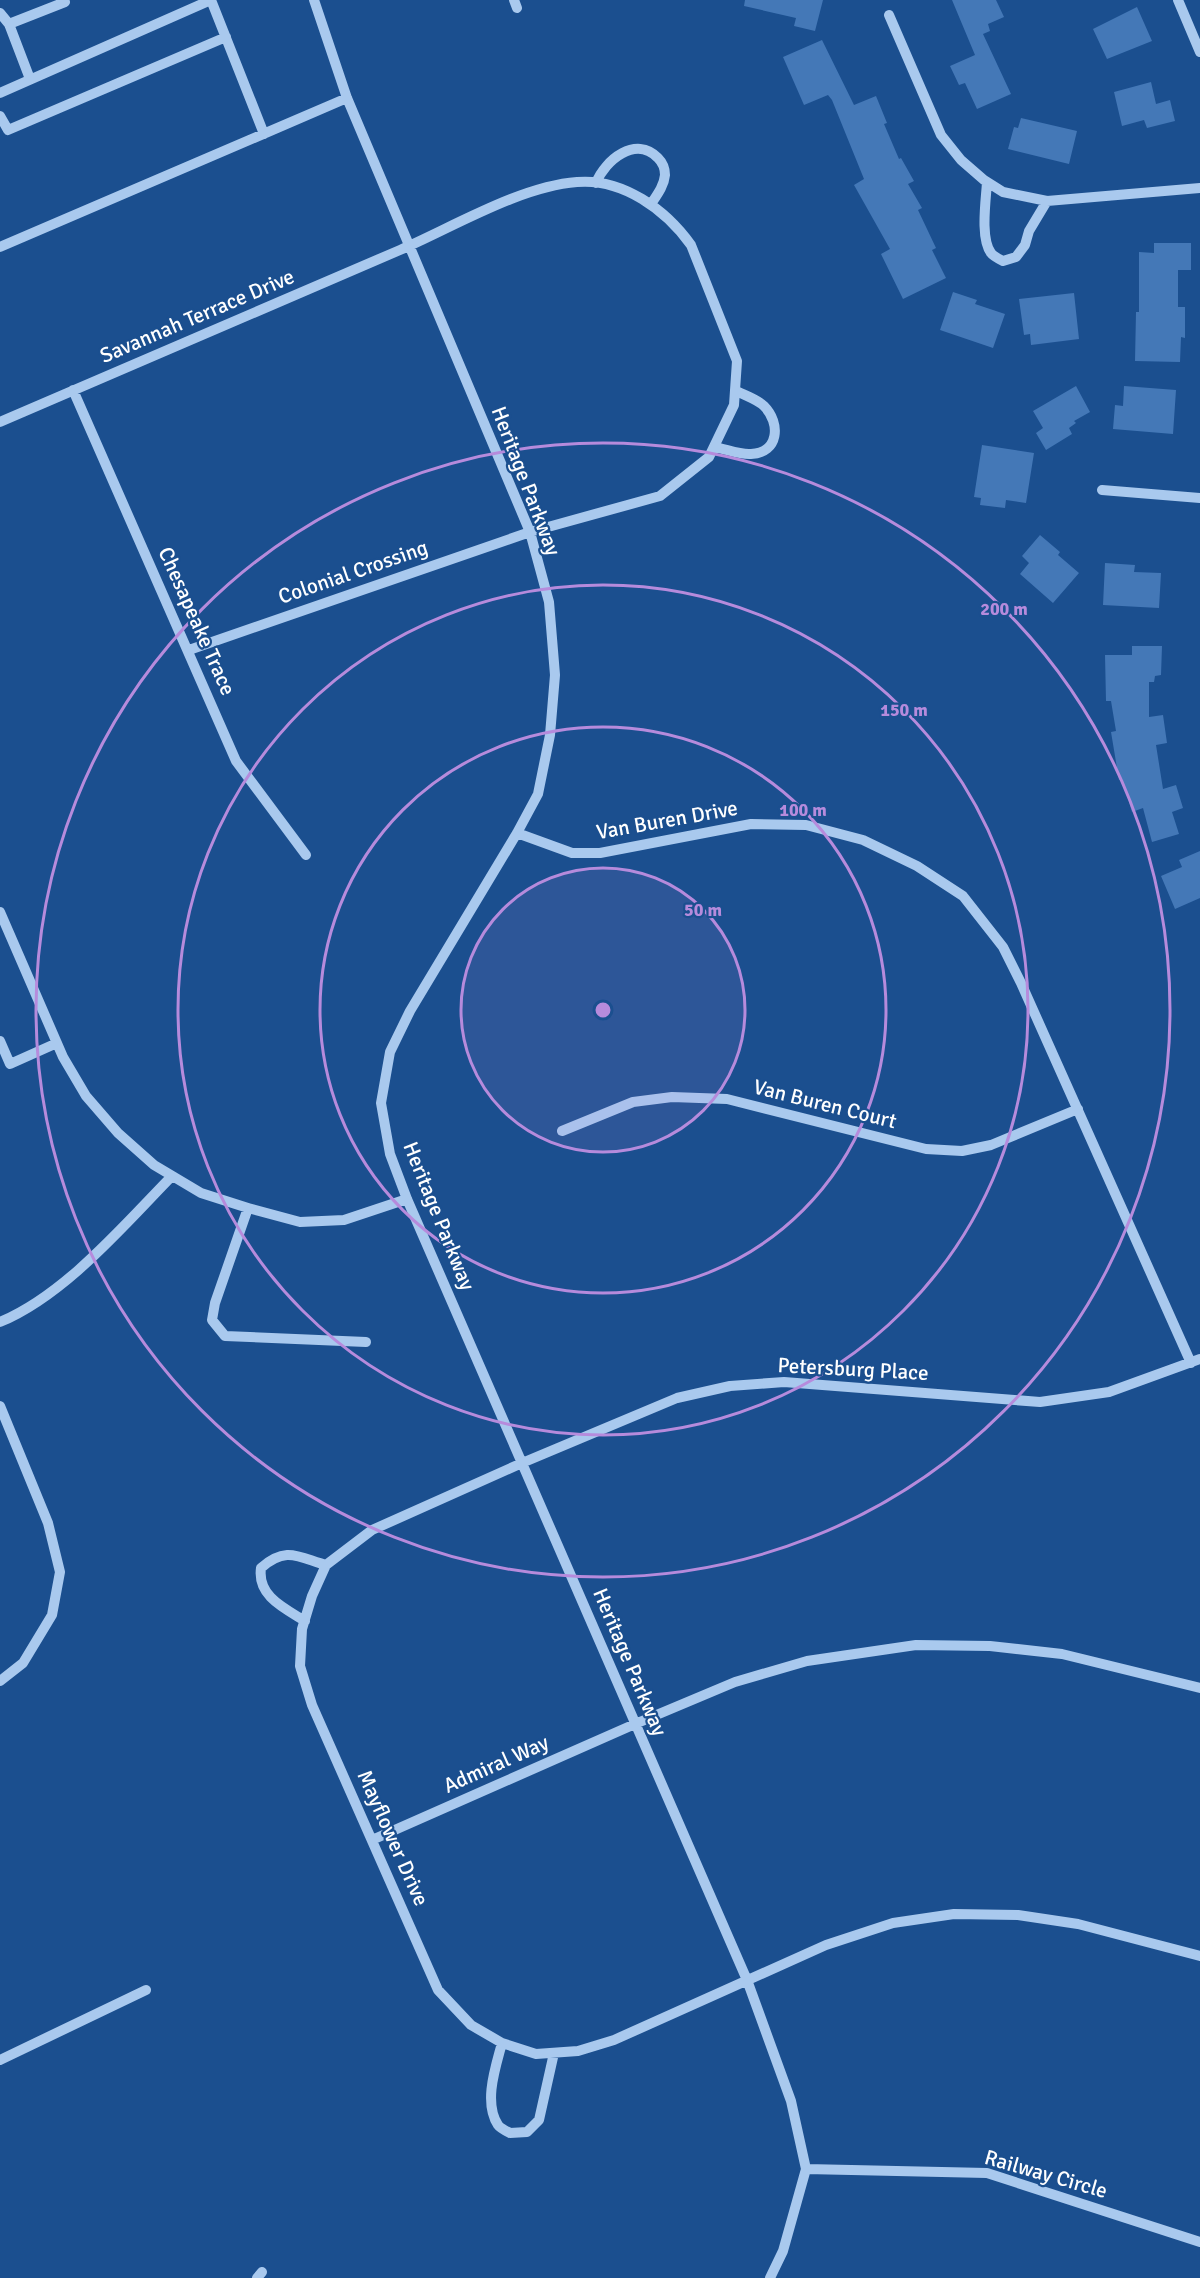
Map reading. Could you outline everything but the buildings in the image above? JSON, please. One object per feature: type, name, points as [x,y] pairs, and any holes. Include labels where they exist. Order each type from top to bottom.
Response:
[{"type":"street","points":[[0,93],[211,0],[264,134]]},
{"type":"street","name":"Heritage Parkway","points":[[314,0],[347,98],[530,532],[549,602],[555,675],[550,735],[538,794],[410,1011],[390,1052],[381,1102],[390,1154],[407,1198],[747,1980],[791,2101],[806,2169],[783,2251],[770,2278]]},
{"type":"street","points":[[1178,0],[1200,52]]},
{"type":"street","points":[[9,24],[66,1]]},
{"type":"street","points":[[0,13],[9,24],[30,79]]},
{"type":"street","points":[[889,15],[941,135],[961,160],[1003,192],[1047,201],[1200,188]]},
{"type":"street","points":[[0,116],[8,130],[225,37]]},
{"type":"street","points":[[0,247],[347,98]]},
{"type":"street","points":[[596,183],[608,163],[623,152],[638,147],[651,151],[660,160],[665,172],[662,187],[651,204]]},
{"type":"street","name":"Savannah Terrace Drive","points":[[0,422],[531,191],[578,182],[596,183],[624,190],[651,204],[680,230],[691,245],[737,361],[735,390]]},
{"type":"street","points":[[987,182],[987,242],[992,254],[1003,261],[1016,257],[1025,245],[1029,231],[1047,201]]},
{"type":"street","name":"Chesapeake Trace","points":[[73,390],[236,760],[306,855]]},
{"type":"street","points":[[714,447],[751,455],[767,451],[775,441],[775,423],[764,405],[735,390]]},
{"type":"street","name":"Colonial Crossing","points":[[189,650],[530,532],[660,496],[709,457],[734,405],[735,390]]},
{"type":"street","points":[[1102,490],[1200,498]]},
{"type":"street","name":"Van Buren Drive","points":[[517,833],[572,853],[600,853],[751,824],[806,825],[863,840],[917,866],[963,896],[1003,947],[1078,1109]]},
{"type":"street","points":[[0,912],[57,1043],[86,1096],[118,1133],[154,1165],[201,1193],[300,1222],[344,1220],[407,1198]]},
{"type":"street","points":[[0,1041],[5,1067],[57,1043]]},
{"type":"street","name":"Van Buren Court","points":[[562,1131],[633,1102],[672,1097],[727,1099],[926,1149],[962,1151],[991,1145],[1078,1109]]},
{"type":"street","name":"Petersburg Place","points":[[522,1463],[677,1398],[730,1386],[784,1382],[1040,1402],[1109,1392],[1195,1361],[1078,1109]]},
{"type":"street","points":[[0,1322],[43,1299],[111,1238],[172,1176]]},
{"type":"street","points":[[248,1208],[215,1303],[212,1320],[225,1336],[366,1342]]},
{"type":"street","points":[[0,1406],[48,1523],[60,1572],[52,1615],[23,1663],[0,1681]]},
{"type":"street","name":"Mayflower Drive","points":[[522,1463],[372,1530],[326,1565],[304,1621],[300,1666],[312,1705],[438,1990],[471,2025],[502,2043],[536,2055],[578,2051],[614,2040],[825,1945],[893,1923],[954,1914],[1018,1915],[1078,1924],[1200,1956]]},
{"type":"street","points":[[304,1621],[268,1596],[260,1579],[261,1568],[274,1557],[291,1554],[326,1565]]},
{"type":"street","name":"Admiral Way","points":[[372,1840],[735,1682],[807,1661],[916,1645],[990,1646],[1062,1654],[1200,1688]]},
{"type":"street","points":[[0,2060],[146,1990]]},
{"type":"street","points":[[502,2043],[492,2084],[491,2102],[498,2125],[510,2133],[527,2132],[539,2120],[555,2053]]},
{"type":"street","name":"Railway Circle","points":[[806,2169],[987,2173],[1200,2242]]}]
